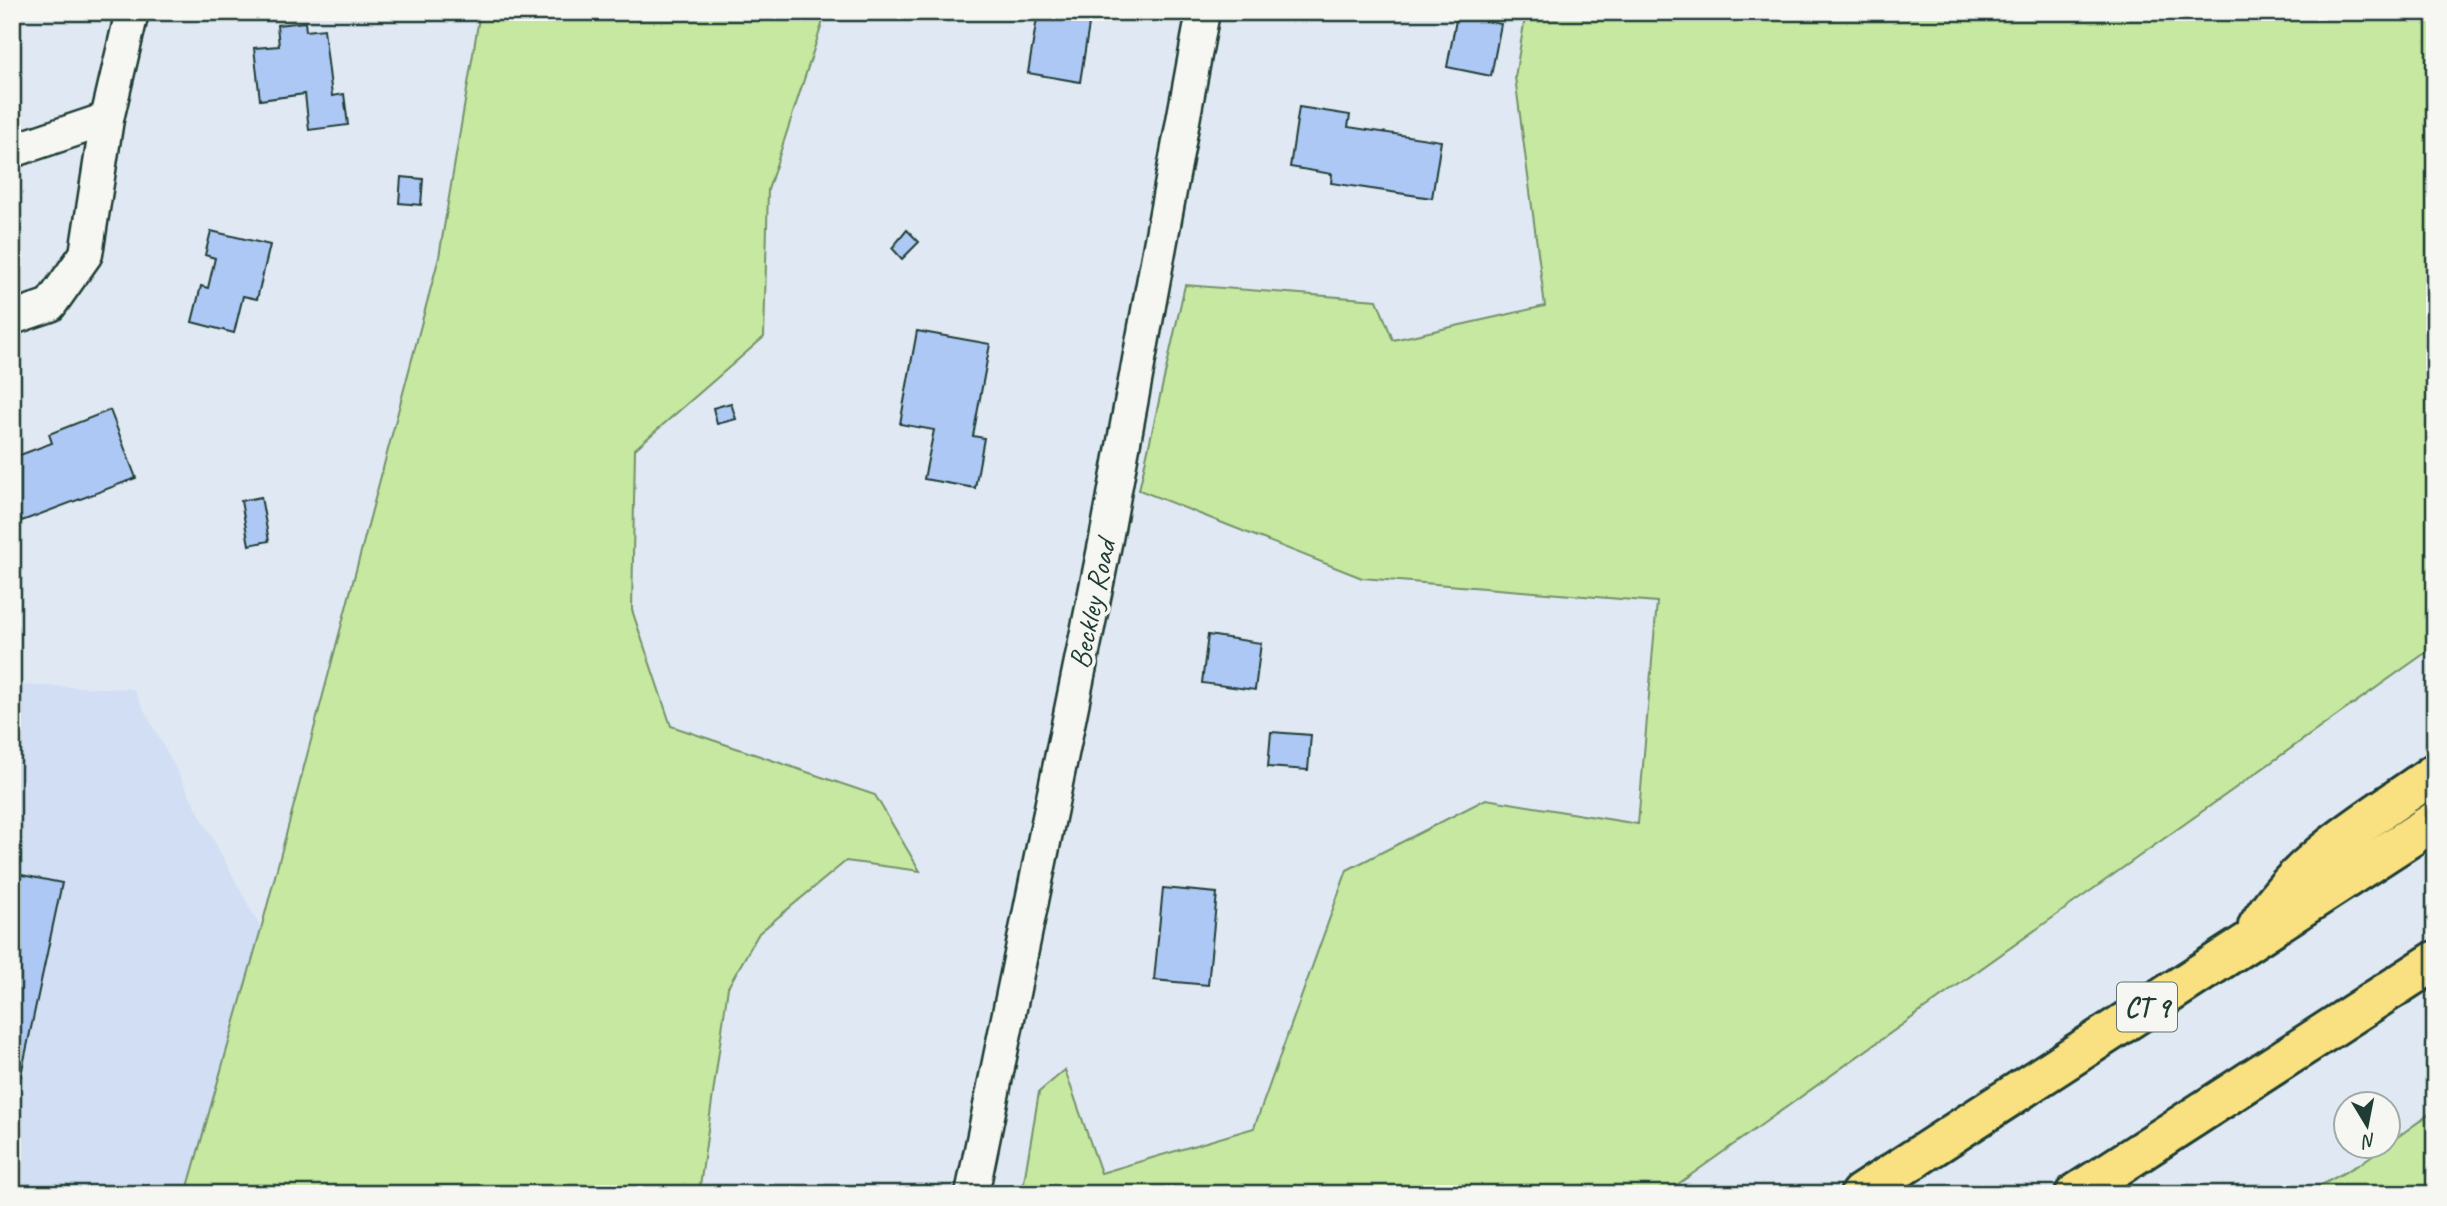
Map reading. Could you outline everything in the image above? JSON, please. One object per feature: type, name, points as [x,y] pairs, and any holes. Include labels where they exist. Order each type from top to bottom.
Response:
[{"type":"highway","points":[[2248,942],[2275,900],[2298,874],[2318,856],[2435,773]]},
{"type":"highway","name":"CT 9","points":[[1860,1194],[2435,821]]},
{"type":"highway","points":[[2075,1194],[2435,961]]},
{"type":"street","points":[[12,318],[50,305],[86,254],[107,119],[132,12]]},
{"type":"street","name":"Beckley Road","points":[[972,1194],[1105,539],[1203,12]]},
{"type":"street","points":[[12,151],[107,119]]},
{"type":"shaded area","points":[[12,685],[133,689],[261,929],[186,1194],[12,1194]]},
{"type":"green space","points":[[480,12],[826,12],[768,190],[764,337],[635,449],[632,610],[671,726],[875,795],[920,871],[846,861],[759,933],[728,987],[699,1194],[186,1194],[261,929],[439,257]]},
{"type":"green space","points":[[1526,12],[2435,12],[2435,646],[1664,1194],[1022,1194],[1039,1092],[1065,1070],[1101,1173],[1254,1128],[1347,870],[1486,799],[1638,824],[1657,602],[1362,578],[1139,490],[1185,285],[1377,300],[1393,340],[1545,306],[1515,77]]},
{"type":"green space","points":[[2435,1110],[2435,1194],[2305,1194],[2366,1160],[2402,1160],[2402,1134]]},
{"type":"building","points":[[1038,12],[1091,12],[1080,82],[1028,73]]},
{"type":"building","points":[[1457,15],[1501,24],[1491,76],[1447,67]]},
{"type":"building","points":[[305,22],[306,31],[324,29],[332,96],[344,94],[348,125],[309,130],[305,94],[260,100],[254,48],[279,46],[277,25]]},
{"type":"building","points":[[1299,107],[1350,115],[1348,127],[1441,141],[1432,198],[1331,183],[1332,174],[1290,167]]},
{"type":"building","points":[[401,177],[423,179],[421,205],[399,203]]},
{"type":"building","points":[[907,230],[919,242],[902,259],[892,248]]},
{"type":"building","points":[[211,231],[270,245],[257,299],[243,296],[234,333],[192,322],[201,286],[208,288],[215,258],[205,255]]},
{"type":"building","points":[[917,331],[990,344],[973,436],[984,438],[975,488],[924,479],[934,430],[900,424]]},
{"type":"building","points":[[731,403],[736,419],[717,424],[713,408]]},
{"type":"building","points":[[110,410],[136,478],[22,521],[12,497],[12,458],[52,443],[49,434]]},
{"type":"building","points":[[261,497],[269,541],[249,545],[241,501]]},
{"type":"building","points":[[1208,635],[1261,643],[1255,690],[1202,683]]},
{"type":"building","points":[[1271,732],[1311,735],[1308,770],[1268,767]]},
{"type":"building","points":[[12,873],[62,883],[12,1117]]},
{"type":"building","points":[[1163,888],[1217,893],[1208,985],[1154,980]]}]
